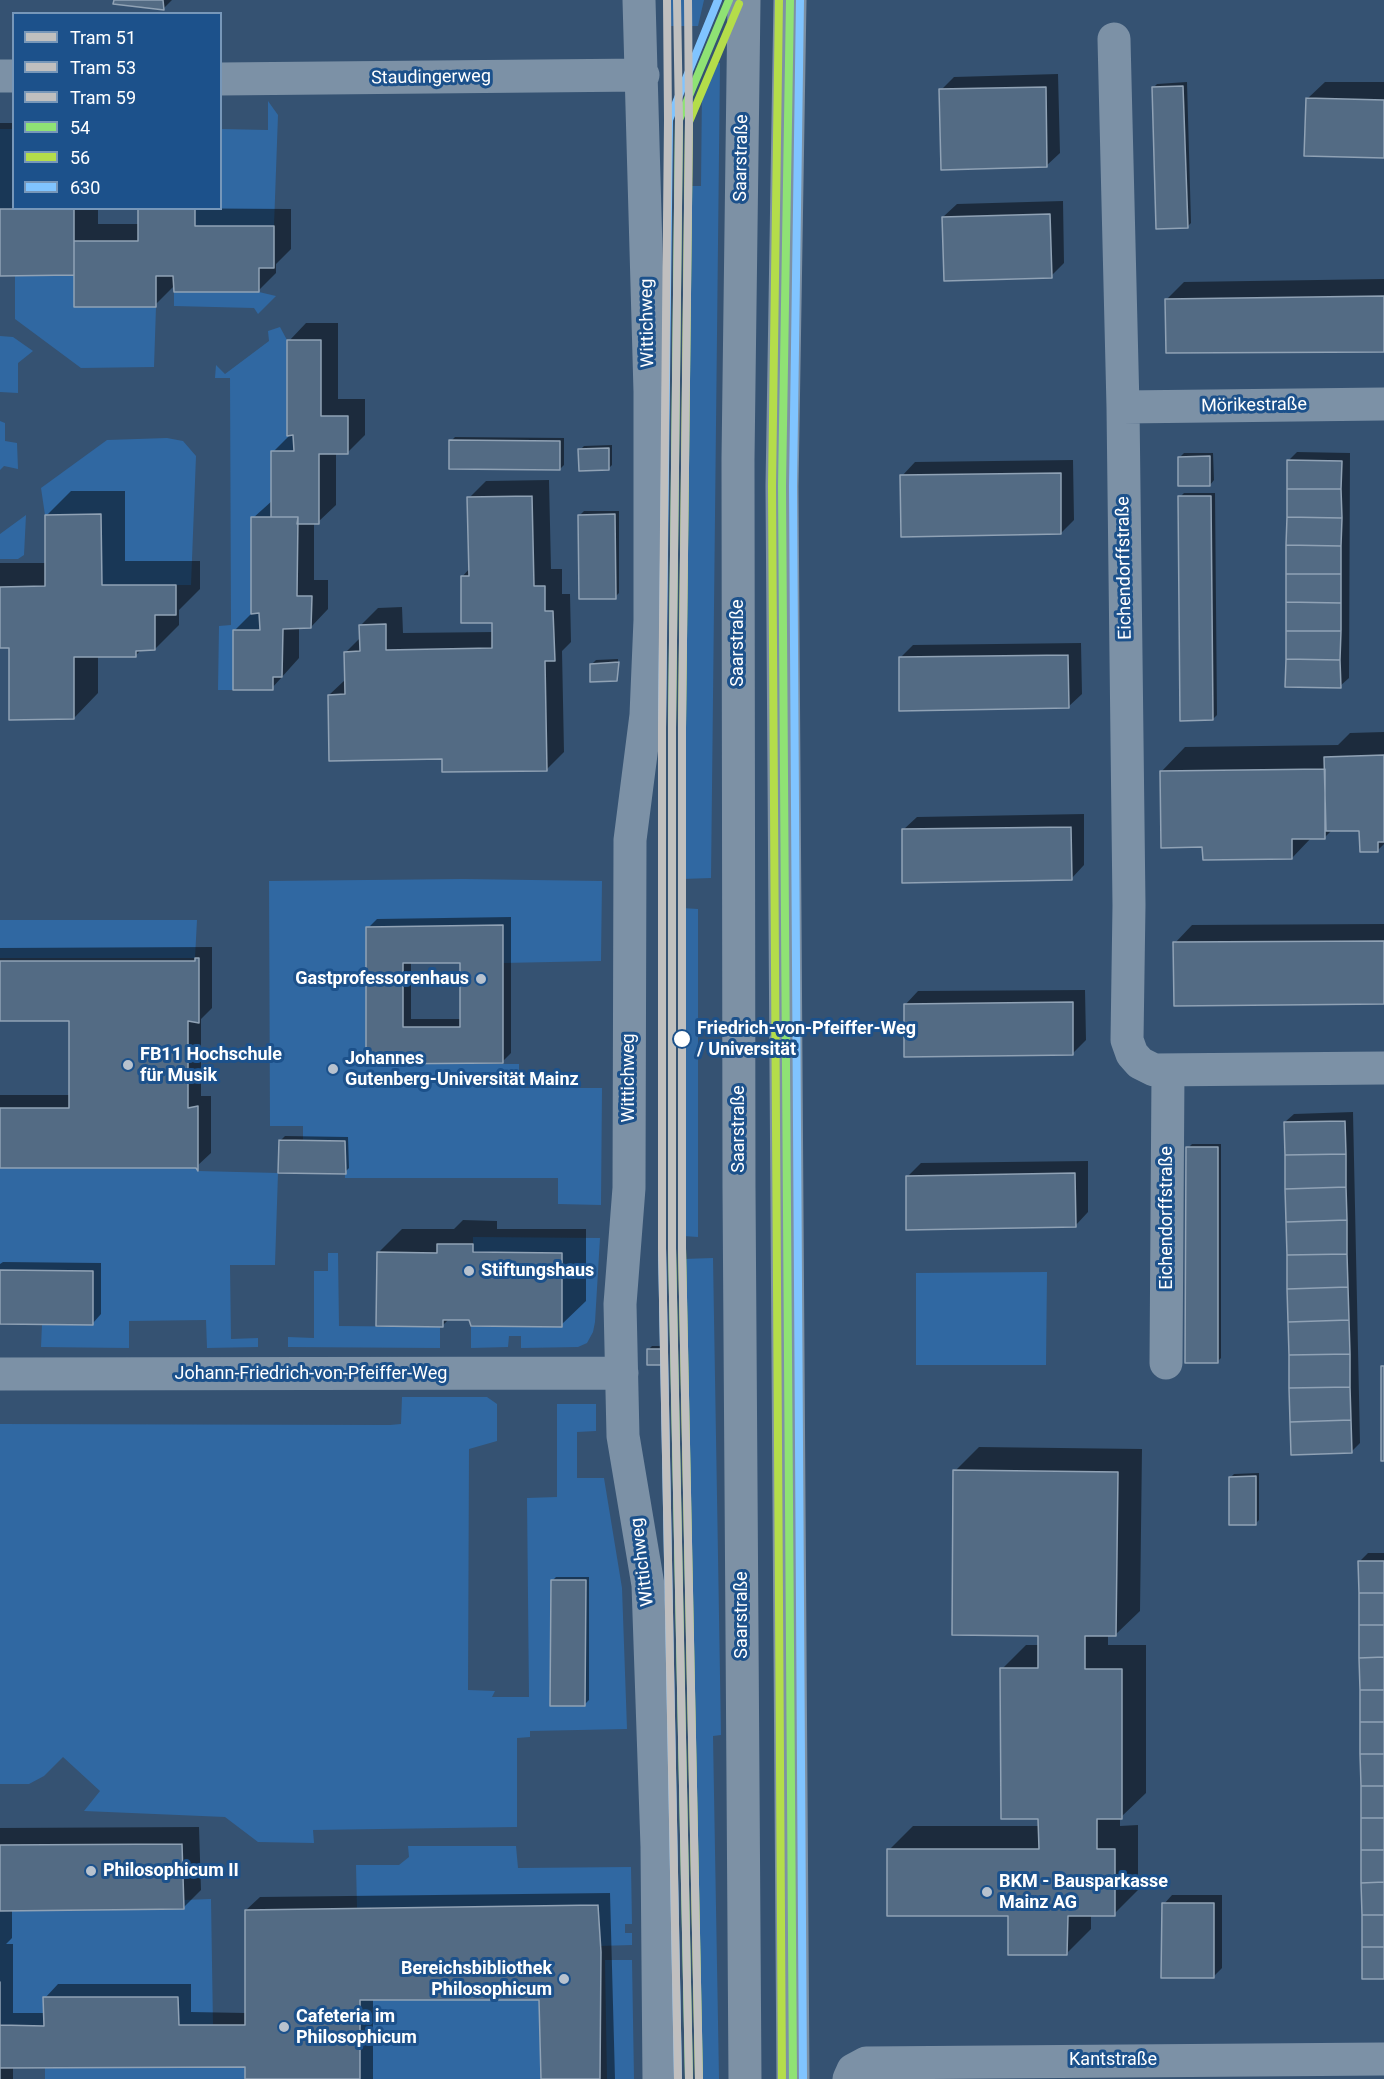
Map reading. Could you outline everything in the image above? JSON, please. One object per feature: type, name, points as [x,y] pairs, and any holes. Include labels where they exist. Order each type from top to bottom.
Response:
[{"type":"highway","name":"Saarstraße","points":[[744,0],[738,459],[738,1033],[745,2079]]},
{"type":"highway","points":[[790,0],[782,486],[793,2079]]},
{"type":"street","name":"Wittichweg","points":[[639,0],[650,392],[650,620],[646,715],[630,840],[630,1188],[620,1304],[623,1436],[648,1585],[657,1847],[659,2079]]},
{"type":"street","name":"Eichendorffstraße","points":[[1114,39],[1123,407],[1129,905],[1127,1040],[1132,1054],[1140,1063],[1154,1070],[1168,1072],[1384,1068]]},
{"type":"street","name":"Staudingerweg","points":[[222,79],[642,75]]},
{"type":"street","name":"Mörikestraße","points":[[1123,407],[1384,404]]},
{"type":"street","name":"Eichendorffstraße","points":[[1166,1363],[1168,1072]]},
{"type":"street","name":"Johann-Friedrich-von-Pfeiffer-Weg","points":[[0,1374],[622,1373]]},
{"type":"street","name":"Kantstraße","points":[[849,2079],[853,2070],[866,2063],[1270,2070],[1384,2059]]},
{"type":"shaded area","points":[[668,0],[704,0],[698,26],[669,26]]},
{"type":"shaded area","points":[[710,63],[720,63],[711,878],[682,879],[684,186],[701,186],[702,88]]},
{"type":"shaded area","points":[[268,101],[278,115],[274,226],[195,226],[195,210],[222,210],[222,129],[268,130]]},
{"type":"shaded area","points":[[0,129],[12,129],[12,209],[0,209]]},
{"type":"shaded area","points":[[15,275],[74,275],[74,307],[156,307],[154,367],[81,368],[15,319]]},
{"type":"shaded area","points":[[174,292],[259,292],[276,296],[258,314],[254,308],[174,306]]},
{"type":"shaded area","points":[[280,327],[287,340],[287,436],[293,435],[294,451],[271,517],[252,614],[259,613],[260,630],[233,630],[233,690],[218,690],[219,626],[231,625],[230,378],[215,378],[216,365],[225,374],[269,341],[268,331]]},
{"type":"shaded area","points":[[0,336],[13,337],[33,351],[18,363],[18,393],[0,392]]},
{"type":"shaded area","points":[[0,421],[5,423],[5,441],[17,443],[18,469],[4,466],[0,470]]},
{"type":"shaded area","points":[[167,438],[183,441],[196,456],[191,585],[102,585],[101,515],[45,515],[41,488],[107,440]]},
{"type":"shaded area","points":[[26,515],[24,555],[18,559],[0,559],[0,534]]},
{"type":"shaded area","points":[[463,879],[602,881],[601,961],[502,963],[367,927],[366,1064],[519,1064],[519,1088],[602,1088],[601,1205],[558,1204],[558,1178],[345,1178],[345,1141],[303,1140],[303,1126],[270,1126],[269,881]]},
{"type":"shaded area","points":[[682,908],[698,909],[698,1237],[683,1236]]},
{"type":"shaded area","points":[[0,920],[197,920],[195,958],[0,958]]},
{"type":"shaded area","points":[[0,1168],[196,1168],[198,1171],[278,1173],[275,1265],[230,1265],[231,1339],[258,1338],[258,1347],[207,1348],[206,1320],[129,1321],[129,1348],[41,1347],[42,1324],[93,1324],[93,1272],[0,1270]]},
{"type":"shaded area","points":[[473,1237],[600,1238],[595,1322],[587,1343],[578,1347],[521,1348],[521,1336],[509,1336],[508,1347],[471,1348],[471,1326],[562,1326],[562,1253],[473,1252]]},
{"type":"shaded area","points":[[328,1253],[338,1253],[339,1326],[440,1327],[440,1348],[288,1347],[288,1337],[314,1338],[314,1271],[328,1271]]},
{"type":"shaded area","points":[[713,1258],[721,1735],[713,1736],[719,2079],[696,2079],[692,1774],[684,1562],[683,1259]]},
{"type":"shaded area","points":[[1047,1272],[1046,1365],[916,1365],[916,1273]]},
{"type":"shaded area","points":[[402,1397],[487,1397],[497,1404],[497,1441],[469,1449],[468,1690],[495,1691],[492,1697],[529,1697],[527,1498],[557,1497],[557,1404],[596,1404],[596,1431],[577,1432],[577,1478],[604,1478],[622,1588],[627,1729],[530,1731],[530,1737],[517,1738],[517,1827],[313,1830],[314,1843],[258,1842],[225,1817],[84,1811],[100,1791],[63,1757],[44,1776],[29,1784],[0,1784],[0,1424],[390,1425],[401,1424]]},
{"type":"shaded area","points":[[408,1846],[516,1846],[518,1868],[631,1867],[632,1924],[625,1924],[625,1933],[632,1933],[632,1945],[598,1946],[597,1905],[357,1908],[356,1865],[399,1865],[409,1857]]},
{"type":"shaded area","points":[[211,1899],[213,2026],[179,2025],[178,1997],[43,1997],[44,2026],[0,2025],[0,1911],[183,1909],[183,1900]]},
{"type":"shaded area","points":[[605,1960],[632,1960],[634,2079],[607,2079]]},
{"type":"shaded area","points":[[360,2000],[539,2000],[541,2079],[360,2079]]},
{"type":"shaded area","points":[[245,2067],[245,2079],[45,2079],[45,2068]]},
{"type":"building","points":[[114,0],[163,0],[164,10],[113,4]]},
{"type":"building","points":[[1183,86],[1188,228],[1156,229],[1152,87]]},
{"type":"building","points":[[1046,87],[1047,167],[941,170],[939,89]]},
{"type":"building","points":[[1306,98],[1384,100],[1384,158],[1304,156]]},
{"type":"building","points":[[0,209],[74,210],[74,275],[0,276]]},
{"type":"building","points":[[138,210],[195,210],[195,226],[274,226],[274,268],[259,268],[259,292],[174,292],[173,276],[156,276],[156,307],[74,307],[74,241],[138,241]]},
{"type":"building","points":[[1050,214],[1052,278],[944,281],[942,217]]},
{"type":"building","points":[[1384,296],[1384,352],[1166,353],[1165,299]]},
{"type":"building","points":[[287,340],[321,340],[321,416],[348,416],[348,454],[319,454],[319,524],[297,524],[298,517],[271,517],[271,451],[294,451],[293,435],[287,436]]},
{"type":"building","points":[[449,440],[560,441],[560,470],[449,469]]},
{"type":"building","points":[[609,448],[609,470],[579,471],[578,449]]},
{"type":"building","points":[[1210,456],[1210,486],[1178,486],[1178,457]]},
{"type":"building","points":[[1287,460],[1342,461],[1341,489],[1287,489]]},
{"type":"building","points":[[1061,473],[1061,534],[901,537],[900,475]]},
{"type":"building","points":[[1287,489],[1341,489],[1342,518],[1287,517]]},
{"type":"building","points":[[532,496],[534,586],[545,586],[545,611],[553,611],[555,661],[545,661],[547,771],[442,772],[442,759],[329,761],[328,695],[345,694],[344,652],[360,651],[359,625],[386,624],[386,650],[492,648],[492,623],[461,623],[461,576],[469,576],[467,497]]},
{"type":"building","points":[[1178,496],[1211,496],[1213,720],[1180,721]]},
{"type":"building","points":[[101,514],[102,585],[176,585],[176,615],[155,615],[155,650],[136,651],[136,657],[74,657],[74,719],[9,720],[9,648],[0,648],[0,587],[45,586],[45,515]]},
{"type":"building","points":[[615,514],[616,599],[579,599],[578,515]]},
{"type":"building","points":[[251,517],[298,517],[297,596],[312,596],[311,628],[283,629],[282,677],[273,677],[273,690],[233,690],[233,630],[260,630],[259,613],[251,614]]},
{"type":"building","points":[[1287,517],[1342,518],[1341,546],[1286,545]]},
{"type":"building","points":[[1286,545],[1341,546],[1341,574],[1286,574]]},
{"type":"building","points":[[1286,574],[1341,574],[1341,603],[1286,602]]},
{"type":"building","points":[[1286,602],[1341,603],[1341,631],[1286,631]]},
{"type":"building","points":[[1286,631],[1341,631],[1340,660],[1286,659]]},
{"type":"building","points":[[1068,655],[1069,708],[899,711],[899,657]]},
{"type":"building","points":[[1286,659],[1340,660],[1341,688],[1285,687]]},
{"type":"building","points":[[619,662],[617,681],[590,682],[590,664]]},
{"type":"building","points":[[1384,755],[1384,842],[1378,842],[1378,852],[1360,852],[1359,831],[1326,831],[1324,757]]},
{"type":"building","points":[[1325,769],[1325,839],[1292,839],[1292,859],[1203,860],[1202,847],[1161,848],[1160,771]]},
{"type":"building","points":[[1071,827],[1072,880],[902,883],[902,829]]},
{"type":"building","name":"Gastprofessorenhaus","points":[[503,925],[503,1063],[366,1064],[366,927]],"holes":[[[403,963],[460,963],[460,1027],[403,1027]]]},
{"type":"building","points":[[1384,941],[1384,1004],[1174,1006],[1173,942]]},
{"type":"building","name":"FB11 Hochschule für Musik","points":[[195,958],[199,958],[199,1023],[188,1021],[188,1108],[198,1106],[198,1171],[196,1168],[0,1168],[0,1108],[69,1108],[69,1021],[0,1021],[0,961],[195,961]]},
{"type":"building","points":[[1073,1002],[1073,1055],[904,1057],[904,1004]]},
{"type":"building","points":[[1345,1121],[1346,1154],[1285,1155],[1284,1122]]},
{"type":"building","points":[[279,1140],[345,1141],[346,1174],[278,1173]]},
{"type":"building","points":[[1186,1147],[1218,1147],[1218,1363],[1185,1363]]},
{"type":"building","points":[[1346,1154],[1346,1187],[1285,1189],[1285,1155]]},
{"type":"building","points":[[1075,1173],[1076,1227],[906,1230],[906,1176]]},
{"type":"building","points":[[1346,1187],[1347,1220],[1286,1222],[1285,1189]]},
{"type":"building","points":[[1347,1220],[1347,1254],[1287,1255],[1286,1222]]},
{"type":"building","name":"Stiftungshaus","points":[[437,1244],[473,1244],[473,1252],[562,1253],[562,1327],[471,1326],[469,1320],[443,1320],[443,1327],[376,1326],[377,1252],[437,1253]]},
{"type":"building","points":[[1347,1254],[1348,1287],[1287,1289],[1287,1255]]},
{"type":"building","points":[[0,1270],[93,1271],[93,1325],[0,1324]]},
{"type":"building","points":[[1348,1287],[1349,1320],[1288,1322],[1287,1289]]},
{"type":"building","points":[[1349,1320],[1350,1354],[1289,1355],[1288,1322]]},
{"type":"building","points":[[647,1349],[664,1349],[663,1365],[647,1365]]},
{"type":"building","points":[[1350,1354],[1350,1387],[1289,1388],[1289,1355]]},
{"type":"building","points":[[1381,1366],[1384,1366],[1384,1461],[1381,1461]]},
{"type":"building","points":[[1350,1387],[1351,1420],[1290,1422],[1289,1388]]},
{"type":"building","points":[[1351,1420],[1352,1453],[1291,1455],[1290,1422]]},
{"type":"building","points":[[953,1470],[1118,1472],[1116,1636],[1085,1636],[1085,1669],[1122,1669],[1122,1819],[1097,1819],[1097,1849],[1115,1849],[1115,1916],[1068,1916],[1067,1955],[1008,1955],[1008,1916],[887,1916],[887,1849],[1039,1849],[1038,1819],[1001,1819],[1000,1668],[1038,1668],[1038,1636],[952,1635]]},
{"type":"building","points":[[1256,1476],[1256,1525],[1229,1525],[1229,1477]]},
{"type":"building","points":[[1358,1561],[1384,1561],[1384,1593],[1359,1593]]},
{"type":"building","points":[[551,1580],[586,1580],[585,1706],[550,1706]]},
{"type":"building","points":[[1359,1593],[1384,1593],[1384,1625],[1359,1625]]},
{"type":"building","points":[[1359,1625],[1384,1625],[1384,1657],[1359,1658]]},
{"type":"building","points":[[1384,1657],[1384,1690],[1360,1690],[1359,1658]]},
{"type":"building","points":[[1360,1690],[1384,1690],[1384,1722],[1360,1722]]},
{"type":"building","points":[[1360,1722],[1384,1722],[1384,1754],[1360,1754]]},
{"type":"building","points":[[1360,1754],[1384,1754],[1384,1786],[1361,1786]]},
{"type":"building","points":[[1361,1786],[1384,1786],[1384,1818],[1361,1818]]},
{"type":"building","points":[[1361,1818],[1384,1818],[1384,1850],[1361,1850]]},
{"type":"building","name":"Philosophicum II","points":[[182,1844],[184,1909],[0,1911],[0,1845]]},
{"type":"building","points":[[1361,1850],[1384,1850],[1384,1882],[1361,1883]]},
{"type":"building","points":[[1384,1882],[1384,1915],[1362,1915],[1361,1883]]},
{"type":"building","points":[[1162,1903],[1214,1903],[1214,1978],[1161,1978]]},
{"type":"building","points":[[598,1905],[601,1952],[600,2079],[541,2079],[539,2000],[360,2000],[360,2079],[245,2079],[245,2067],[0,2068],[0,2025],[44,2026],[43,1997],[178,1997],[179,2025],[245,2025],[245,1910]]},
{"type":"building","points":[[1362,1915],[1384,1915],[1384,1947],[1362,1947]]},
{"type":"building","points":[[1362,1947],[1384,1947],[1384,1979],[1362,1979]]},
{"type":"tram line","name":"53","points":[[667,0],[668,120],[662,728],[662,1248],[678,2079]]},
{"type":"tram line","name":"51","points":[[677,0],[679,120],[672,728],[672,1248],[689,2079]]},
{"type":"tram line","name":"59","points":[[688,0],[689,120],[682,728],[682,1248],[699,2079]]},
{"type":"transit line","name":"630","points":[[678,2079],[662,1248],[662,728],[669,120],[718,0]]},
{"type":"transit line","name":"54","points":[[689,2079],[672,1248],[672,728],[679,120],[729,0]]},
{"type":"transit line","name":"56","points":[[779,0],[772,486],[782,2079]]},
{"type":"transit line","name":"54","points":[[790,0],[782,486],[793,2079]]},
{"type":"transit line","name":"630","points":[[800,0],[793,486],[803,2079]]},
{"type":"transit line","name":"56","points":[[699,2079],[682,1248],[682,728],[689,122],[739,4]]},
{"type":"place","name":"Gastprofessorenhaus","points":[[481,979]]},
{"type":"place","name":"Friedrich-von-Pfeiffer-Weg / Universität","points":[[682,1039]]},
{"type":"place","name":"FB11 Hochschule für Musik","points":[[128,1065]]},
{"type":"place","name":"Johannes Gutenberg-Universität Mainz","points":[[333,1069]]},
{"type":"place","name":"Stiftungshaus","points":[[469,1271]]},
{"type":"place","name":"Philosophicum II","points":[[91,1871]]},
{"type":"place","name":"BKM - Bausparkasse Mainz AG","points":[[987,1892]]},
{"type":"place","name":"Bereichsbibliothek Philosophicum","points":[[564,1979]]},
{"type":"place","name":"Cafeteria im Philosophicum","points":[[284,2027]]}]
